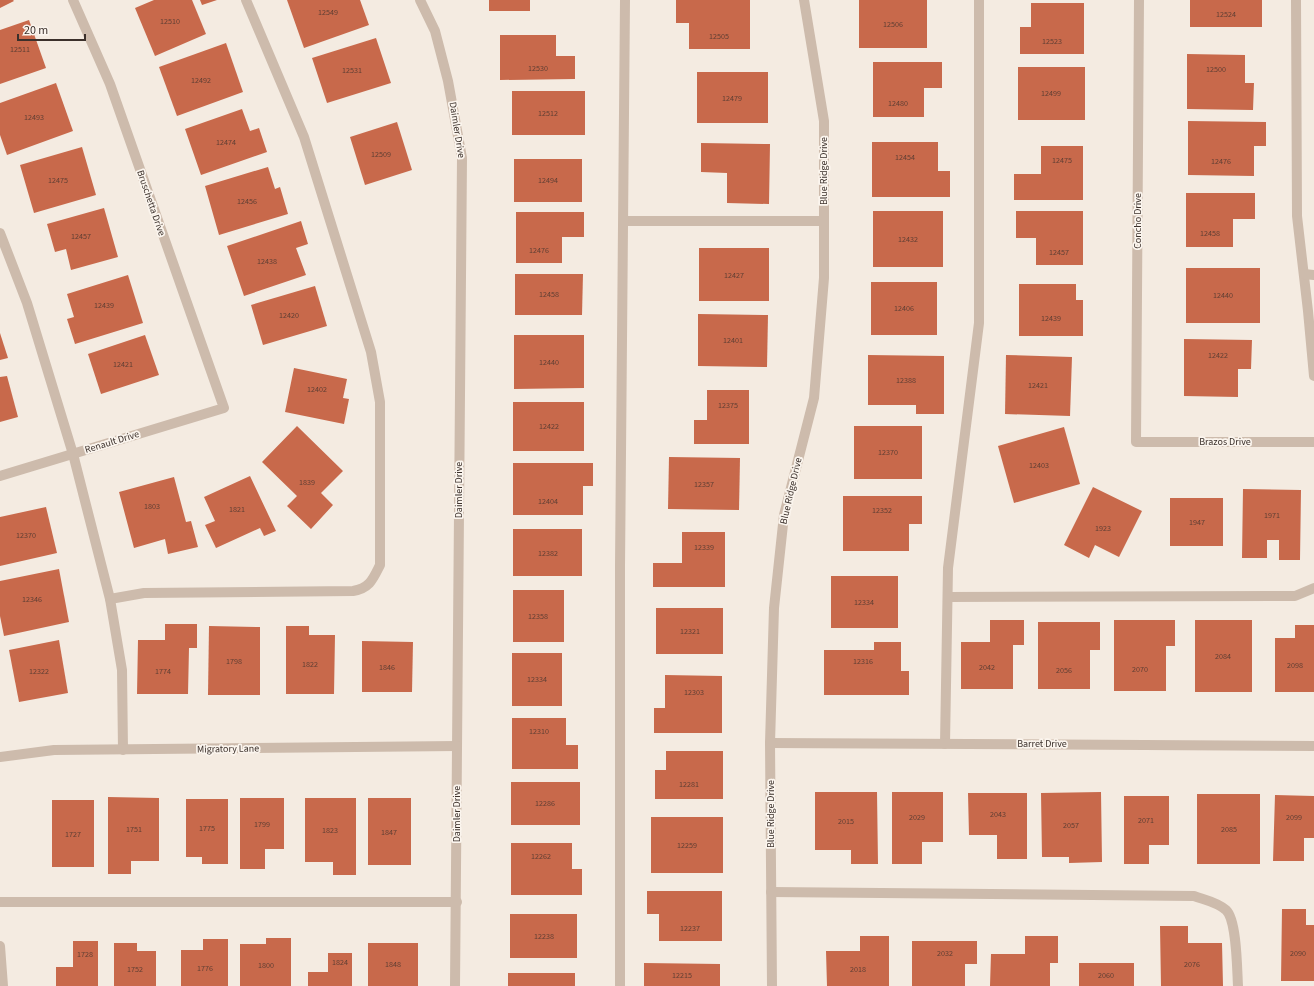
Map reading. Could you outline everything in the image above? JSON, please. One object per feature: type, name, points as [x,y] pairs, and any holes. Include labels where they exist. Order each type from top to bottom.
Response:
[{"type":"street","name":"Bruschetta Drive","points":[[73,0],[110,84],[224,408]]},
{"type":"street","points":[[110,599],[144,593],[353,591],[362,589],[373,579],[380,565],[380,402],[371,352],[304,137],[246,0]]},
{"type":"street","name":"Daimler Drive","points":[[420,0],[435,31],[441,52],[448,81],[462,158],[457,902],[455,986]]},
{"type":"street","points":[[620,986],[620,567],[626,0]]},
{"type":"street","name":"Blue Ridge Drive","points":[[772,986],[770,743],[774,608],[784,515],[814,398],[824,278],[824,121],[804,0]]},
{"type":"street","points":[[945,744],[948,568],[979,323],[979,0]]},
{"type":"street","name":"Concho Drive","points":[[1136,442],[1139,0]]},
{"type":"street","points":[[1296,0],[1297,216],[1309,274],[1314,376]]},
{"type":"street","points":[[624,221],[824,221]]},
{"type":"street","points":[[0,233],[27,303],[73,454],[110,599],[122,670],[123,750]]},
{"type":"street","name":"Renault Drive","points":[[0,476],[224,408]]},
{"type":"street","name":"Brazos Drive","points":[[1136,442],[1314,442]]},
{"type":"street","points":[[948,598],[1294,596],[1314,588]]},
{"type":"street","name":"Barret Drive","points":[[770,743],[1314,746]]},
{"type":"street","name":"Migratory Lane","points":[[0,757],[54,750],[457,746]]},
{"type":"street","points":[[771,892],[1194,896],[1215,903],[1226,910],[1232,919],[1238,986]]},
{"type":"street","points":[[0,902],[457,902]]},
{"type":"street","points":[[0,946],[3,986]]},
{"type":"building","points":[[0,0],[13,0],[14,1],[0,8]]},
{"type":"building","points":[[154,0],[192,0],[206,34],[155,56],[135,8]]},
{"type":"building","points":[[200,0],[217,0],[202,5]]},
{"type":"building","points":[[287,0],[360,0],[369,25],[304,48]]},
{"type":"building","points":[[489,0],[530,0],[530,11],[489,11]]},
{"type":"building","points":[[676,0],[750,0],[750,49],[689,49],[689,23],[676,23]]},
{"type":"building","points":[[859,0],[927,0],[927,48],[859,48]]},
{"type":"building","points":[[1190,0],[1262,0],[1262,27],[1190,27]]},
{"type":"building","points":[[1031,3],[1084,3],[1084,54],[1020,54],[1020,27],[1031,27]]},
{"type":"building","points":[[29,20],[46,68],[0,84],[0,30]]},
{"type":"building","points":[[500,35],[556,35],[556,56],[575,56],[575,79],[500,80]]},
{"type":"building","points":[[376,38],[391,83],[327,103],[312,58]]},
{"type":"building","points":[[226,43],[243,92],[177,116],[159,67]]},
{"type":"building","points":[[1187,54],[1245,55],[1245,83],[1254,83],[1253,110],[1187,109]]},
{"type":"building","points":[[873,62],[942,62],[942,88],[924,88],[924,117],[873,117]]},
{"type":"building","points":[[1018,67],[1085,67],[1085,120],[1018,120]]},
{"type":"building","points":[[697,72],[768,72],[768,123],[697,123]]},
{"type":"building","points":[[56,83],[73,131],[7,155],[0,135],[0,103]]},
{"type":"building","points":[[512,91],[585,91],[585,135],[512,135]]},
{"type":"building","points":[[242,109],[250,131],[259,128],[267,152],[201,175],[185,129]]},
{"type":"building","points":[[1188,121],[1266,122],[1266,146],[1254,146],[1254,176],[1188,175]]},
{"type":"building","points":[[397,122],[412,170],[365,185],[350,137]]},
{"type":"building","points":[[872,142],[938,142],[938,171],[950,171],[950,197],[872,197]]},
{"type":"building","points":[[701,143],[770,144],[769,204],[727,203],[727,173],[701,172]]},
{"type":"building","points":[[1041,146],[1083,146],[1083,200],[1014,200],[1014,174],[1041,174]]},
{"type":"building","points":[[82,147],[96,195],[34,213],[20,165]]},
{"type":"building","points":[[514,159],[582,159],[582,202],[514,202]]},
{"type":"building","points":[[268,167],[275,189],[280,187],[288,214],[219,235],[205,186]]},
{"type":"building","points":[[1186,193],[1255,193],[1255,219],[1233,219],[1233,247],[1186,247]]},
{"type":"building","points":[[104,208],[118,257],[71,270],[66,249],[55,252],[47,224]]},
{"type":"building","points":[[873,211],[943,211],[943,267],[873,267]]},
{"type":"building","points":[[1016,211],[1083,211],[1083,265],[1036,265],[1036,238],[1016,238]]},
{"type":"building","points":[[516,212],[584,212],[584,237],[562,237],[562,263],[516,263]]},
{"type":"building","points":[[301,221],[308,244],[296,248],[306,275],[244,296],[227,246]]},
{"type":"building","points":[[699,248],[769,248],[769,301],[699,301]]},
{"type":"building","points":[[1186,268],[1260,268],[1260,323],[1186,323]]},
{"type":"building","points":[[515,274],[583,274],[582,315],[515,315]]},
{"type":"building","points":[[128,275],[143,323],[75,344],[67,319],[74,317],[67,294]]},
{"type":"building","points":[[871,282],[937,282],[937,335],[871,335]]},
{"type":"building","points":[[1019,284],[1076,284],[1076,300],[1083,300],[1083,336],[1019,336]]},
{"type":"building","points":[[315,286],[327,326],[263,345],[251,305]]},
{"type":"building","points":[[698,314],[768,315],[767,367],[698,366]]},
{"type":"building","points":[[0,333],[8,358],[0,360]]},
{"type":"building","points":[[145,335],[159,375],[101,394],[88,354]]},
{"type":"building","points":[[514,335],[584,335],[584,388],[514,389]]},
{"type":"building","points":[[1184,339],[1252,340],[1251,369],[1238,369],[1238,397],[1184,396]]},
{"type":"building","points":[[868,355],[944,356],[944,414],[916,414],[916,405],[868,405]]},
{"type":"building","points":[[1006,355],[1072,357],[1070,416],[1005,414]]},
{"type":"building","points":[[294,368],[347,379],[343,398],[349,399],[344,424],[285,412]]},
{"type":"building","points":[[7,376],[18,417],[0,422],[0,377]]},
{"type":"building","points":[[707,390],[749,390],[749,444],[694,444],[694,420],[707,420]]},
{"type":"building","points":[[513,402],[584,402],[584,451],[513,451]]},
{"type":"building","points":[[297,426],[343,471],[321,493],[333,505],[311,529],[287,506],[297,496],[262,462]]},
{"type":"building","points":[[854,426],[922,426],[922,479],[854,479]]},
{"type":"building","points":[[1064,427],[1080,484],[1014,503],[998,446]]},
{"type":"building","points":[[669,457],[740,458],[739,510],[668,509]]},
{"type":"building","points":[[513,463],[593,463],[593,486],[583,486],[583,515],[513,515]]},
{"type":"building","points":[[250,476],[276,531],[264,536],[260,528],[216,548],[205,525],[215,521],[204,497]]},
{"type":"building","points":[[174,477],[186,522],[191,521],[198,547],[168,554],[165,539],[134,548],[119,492]]},
{"type":"building","points":[[1093,487],[1142,511],[1119,557],[1095,545],[1089,558],[1064,545]]},
{"type":"building","points":[[1243,489],[1301,490],[1300,560],[1279,560],[1279,540],[1267,540],[1267,558],[1242,558]]},
{"type":"building","points":[[843,496],[922,496],[922,524],[909,524],[909,551],[843,551]]},
{"type":"building","points":[[1170,498],[1223,498],[1223,546],[1170,546]]},
{"type":"building","points":[[46,507],[57,553],[0,566],[0,517]]},
{"type":"building","points":[[513,529],[582,529],[582,576],[513,576]]},
{"type":"building","points":[[682,532],[725,532],[725,587],[653,587],[653,563],[682,563]]},
{"type":"building","points":[[59,569],[69,622],[4,636],[0,616],[0,581]]},
{"type":"building","points":[[831,576],[898,576],[898,628],[831,628]]},
{"type":"building","points":[[513,590],[564,590],[564,642],[513,642]]},
{"type":"building","points":[[656,608],[723,608],[723,654],[656,654]]},
{"type":"building","points":[[990,620],[1024,620],[1024,645],[1013,645],[1013,689],[961,689],[961,642],[990,642]]},
{"type":"building","points":[[1114,620],[1175,620],[1175,646],[1166,646],[1166,691],[1114,691]]},
{"type":"building","points":[[1195,620],[1252,620],[1252,692],[1195,692]]},
{"type":"building","points":[[1038,622],[1100,622],[1100,650],[1090,650],[1090,689],[1038,689]]},
{"type":"building","points":[[165,624],[197,624],[197,648],[189,648],[188,694],[137,694],[138,640],[165,640]]},
{"type":"building","points":[[1295,625],[1314,625],[1314,692],[1275,692],[1275,638],[1295,638]]},
{"type":"building","points":[[209,626],[260,627],[260,695],[208,695]]},
{"type":"building","points":[[286,626],[309,626],[309,635],[335,635],[334,694],[286,694]]},
{"type":"building","points":[[59,640],[68,693],[19,702],[9,650]]},
{"type":"building","points":[[362,641],[413,642],[412,692],[362,692]]},
{"type":"building","points":[[874,642],[901,642],[901,671],[909,671],[909,695],[824,695],[824,650],[874,650]]},
{"type":"building","points":[[512,653],[562,653],[562,706],[512,706]]},
{"type":"building","points":[[665,675],[722,676],[722,733],[654,733],[654,708],[665,708]]},
{"type":"building","points":[[512,718],[566,718],[566,745],[578,745],[578,769],[512,769]]},
{"type":"building","points":[[666,751],[723,751],[723,799],[655,799],[655,770],[666,770]]},
{"type":"building","points":[[511,782],[580,782],[580,825],[511,825]]},
{"type":"building","points":[[815,792],[877,792],[878,864],[851,864],[851,850],[815,850]]},
{"type":"building","points":[[892,792],[943,792],[943,842],[922,842],[922,864],[892,864]]},
{"type":"building","points":[[1101,792],[1102,862],[1069,863],[1069,857],[1042,857],[1041,793]]},
{"type":"building","points":[[968,793],[1027,793],[1027,859],[997,859],[997,835],[969,835]]},
{"type":"building","points":[[1197,794],[1260,794],[1260,864],[1197,864]]},
{"type":"building","points":[[1275,795],[1314,796],[1314,838],[1304,838],[1304,861],[1273,861]]},
{"type":"building","points":[[1124,796],[1169,796],[1169,845],[1149,845],[1149,864],[1124,864]]},
{"type":"building","points":[[108,797],[159,798],[159,861],[131,861],[131,874],[108,874]]},
{"type":"building","points":[[240,798],[284,798],[284,849],[265,849],[265,869],[240,869]]},
{"type":"building","points":[[305,798],[356,798],[356,875],[333,875],[333,862],[305,862]]},
{"type":"building","points":[[368,798],[411,798],[411,865],[368,865]]},
{"type":"building","points":[[186,799],[228,799],[228,864],[202,864],[202,857],[186,857]]},
{"type":"building","points":[[52,800],[94,800],[94,867],[52,867]]},
{"type":"building","points":[[651,817],[723,817],[723,873],[651,873]]},
{"type":"building","points":[[511,843],[572,843],[572,869],[582,869],[582,895],[511,895]]},
{"type":"building","points":[[647,891],[722,891],[722,941],[659,941],[659,914],[647,914]]},
{"type":"building","points":[[1282,909],[1306,909],[1306,925],[1314,925],[1314,981],[1281,981]]},
{"type":"building","points":[[510,914],[577,914],[577,958],[510,958]]},
{"type":"building","points":[[1160,926],[1188,926],[1188,943],[1222,943],[1223,986],[1161,986]]},
{"type":"building","points":[[860,936],[889,936],[889,986],[827,986],[826,951],[860,951]]},
{"type":"building","points":[[1025,936],[1058,936],[1058,963],[1050,963],[1050,986],[990,986],[991,954],[1025,954]]},
{"type":"building","points":[[266,938],[291,938],[291,986],[240,986],[240,944],[266,944]]},
{"type":"building","points":[[203,939],[228,939],[228,986],[181,986],[181,950],[203,950]]},
{"type":"building","points":[[73,941],[98,941],[98,986],[56,986],[56,967],[73,967]]},
{"type":"building","points":[[912,941],[977,941],[977,964],[965,964],[965,986],[912,986]]},
{"type":"building","points":[[114,943],[137,943],[137,951],[156,951],[156,986],[114,986]]},
{"type":"building","points":[[368,943],[418,943],[418,986],[368,986]]},
{"type":"building","points":[[328,953],[352,953],[352,986],[308,986],[308,972],[328,972]]},
{"type":"building","points":[[644,963],[720,964],[720,986],[644,986]]},
{"type":"building","points":[[1079,963],[1134,963],[1134,986],[1079,986]]},
{"type":"building","points":[[508,973],[575,973],[575,986],[508,986]]}]
